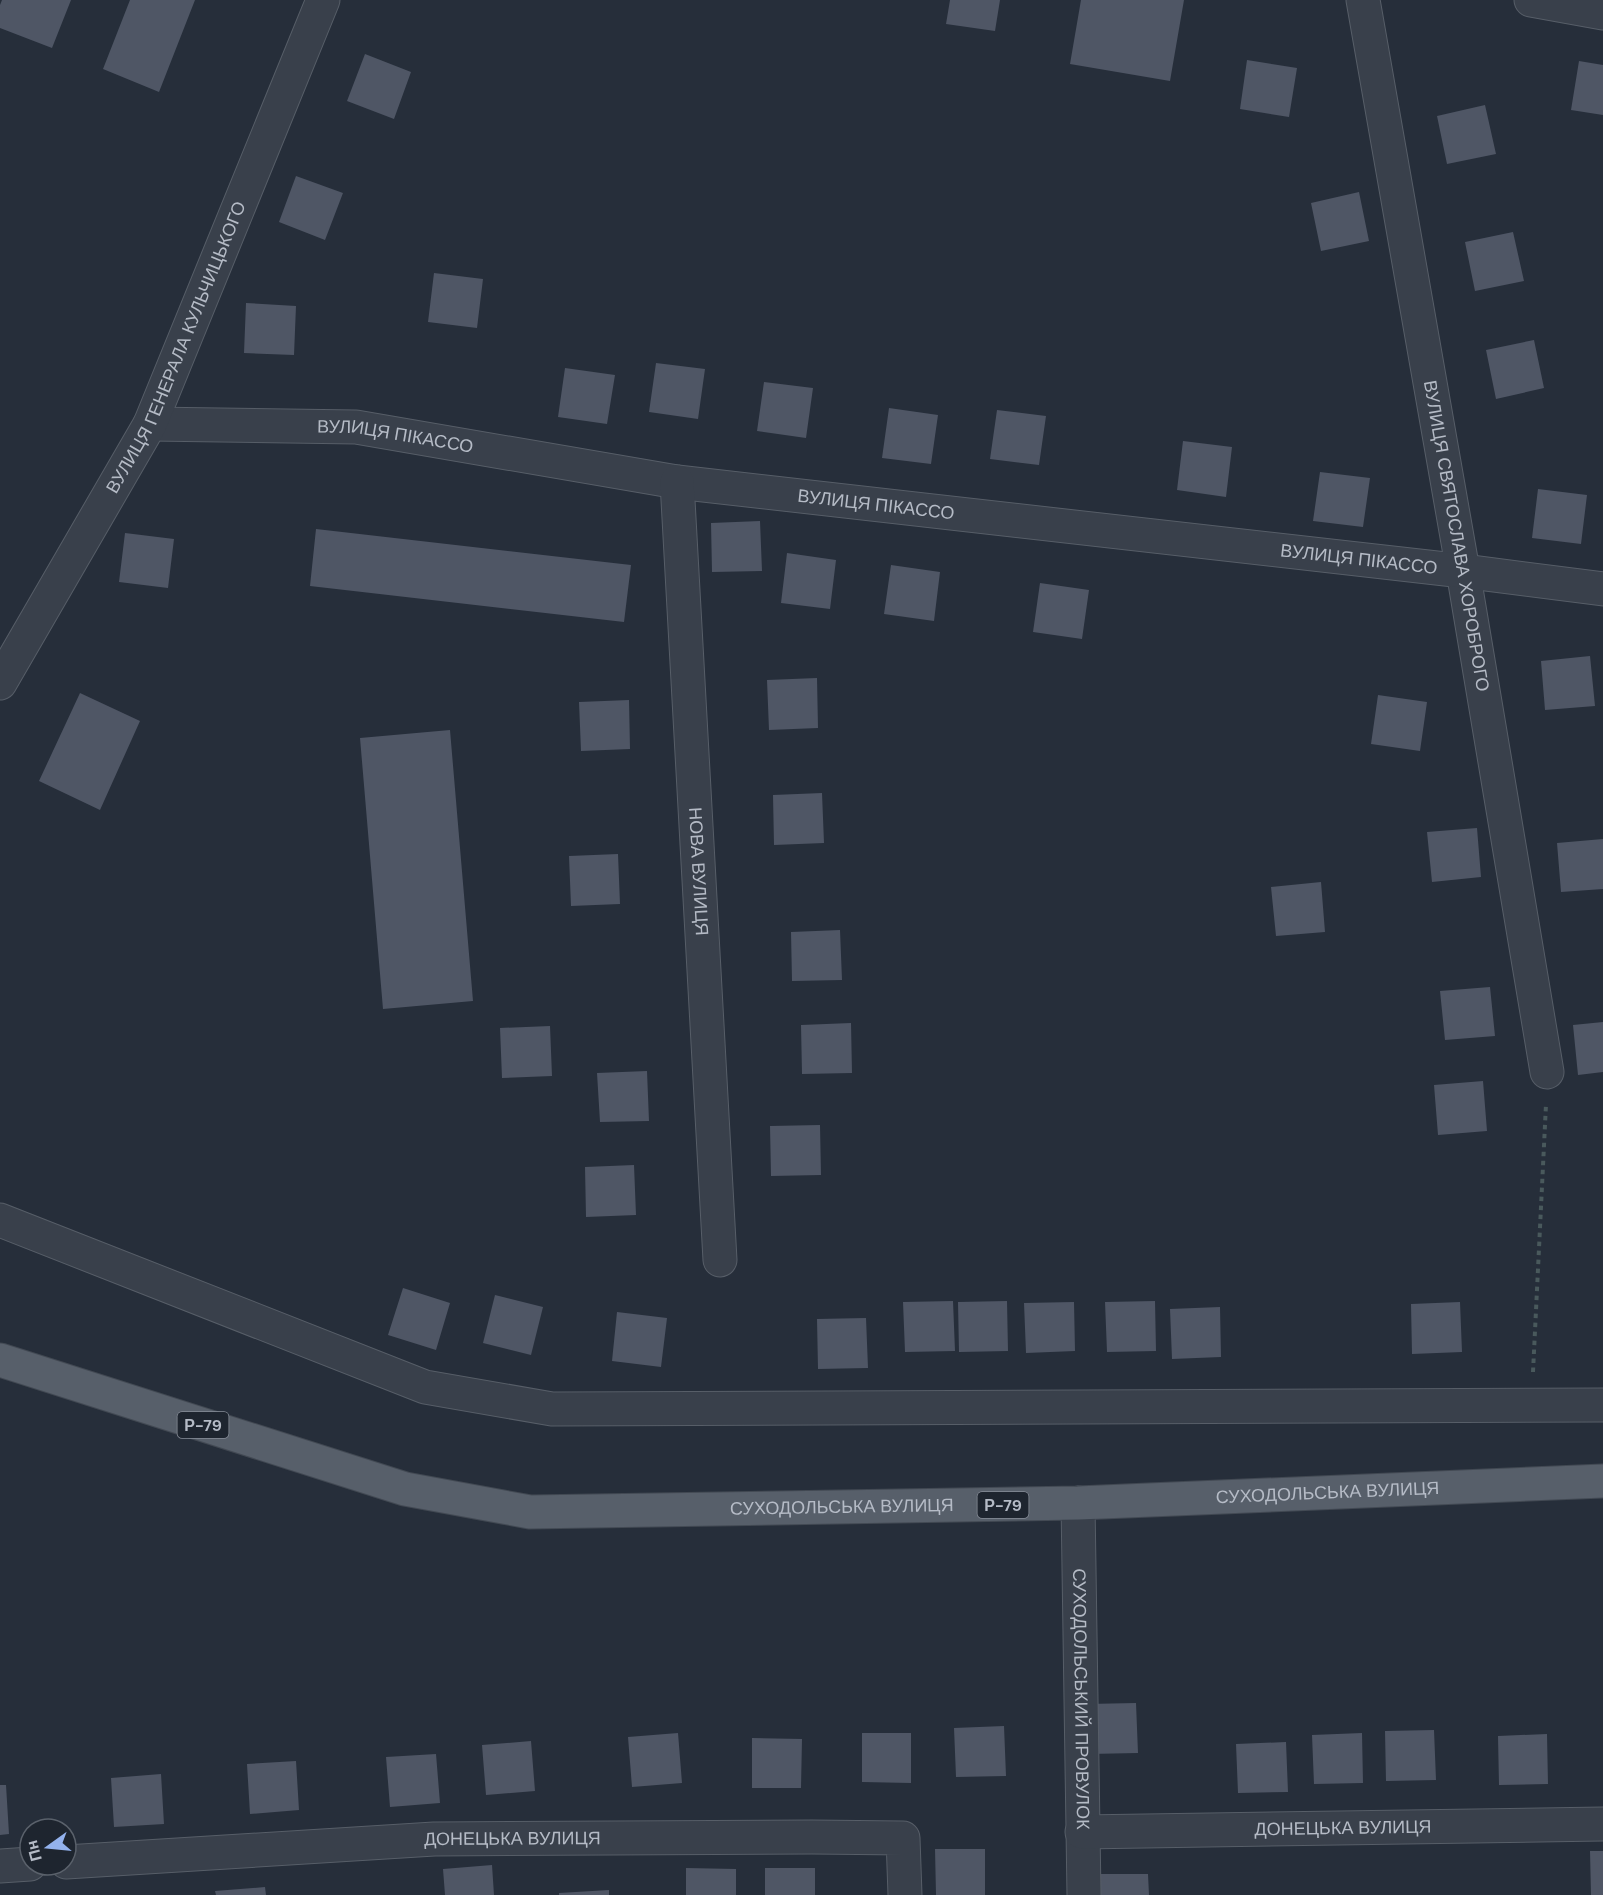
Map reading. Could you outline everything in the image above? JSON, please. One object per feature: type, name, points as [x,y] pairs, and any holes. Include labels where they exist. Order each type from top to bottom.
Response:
[{"type":"main road","name":"СУХОДОЛЬСЬКА ВУЛИЦЯ","points":[[0,1360],[405,1489],[530,1512],[1078,1503],[1603,1482]]},
{"type":"street","name":"ВУЛИЦЯ ГЕНЕРАЛА КУЛЬЧИЦЬКОГО","points":[[0,682],[150,424],[323,0]]},
{"type":"street","name":"ВУЛИЦЯ СВЯТОСЛАВА ХОРОБРОГО","points":[[1363,0],[1463,571],[1547,1072]]},
{"type":"street","points":[[1531,0],[1603,13]]},
{"type":"street","name":"ВУЛИЦЯ ПІКАССО","points":[[150,424],[356,427],[676,482],[1463,571],[1603,589]]},
{"type":"street","name":"НОВА ВУЛИЦЯ","points":[[676,482],[720,1260]]},
{"type":"street","points":[[0,1220],[425,1387],[552,1409],[1603,1404]]},
{"type":"street","name":"СУХОДОЛЬСЬКИЙ ПРОВУЛОК","points":[[1078,1503],[1084,1895]]},
{"type":"street","name":"ДОНЕЦЬКА ВУЛИЦЯ","points":[[1082,1832],[1603,1824]]},
{"type":"street","name":"ДОНЕЦЬКА ВУЛИЦЯ","points":[[78,1861],[434,1839],[903,1838],[905,1895]]},
{"type":"street","points":[[0,1866],[18,1865]]},
{"type":"path","points":[[1532,1406],[1547,1072]]},
{"type":"building","points":[[2,0],[71,0],[52,48],[0,28]]},
{"type":"building","points":[[130,0],[195,0],[159,92],[103,69]]},
{"type":"building","points":[[950,0],[1000,0],[995,31],[946,24]]},
{"type":"building","points":[[1081,0],[1184,0],[1170,81],[1070,64]]},
{"type":"building","points":[[365,54],[411,72],[394,119],[347,101]]},
{"type":"building","points":[[1247,60],[1297,68],[1289,117],[1240,109]]},
{"type":"building","points":[[1579,61],[1603,65],[1603,115],[1571,110]]},
{"type":"building","points":[[1485,105],[1496,154],[1447,164],[1437,116]]},
{"type":"building","points":[[296,176],[343,193],[325,240],[279,222]]},
{"type":"building","points":[[1359,192],[1369,241],[1321,251],[1311,203]]},
{"type":"building","points":[[1513,232],[1524,281],[1475,291],[1465,242]]},
{"type":"building","points":[[434,273],[483,279],[477,328],[428,322]]},
{"type":"building","points":[[246,303],[296,306],[294,355],[244,353]]},
{"type":"building","points":[[1534,340],[1544,388],[1496,399],[1486,350]]},
{"type":"building","points":[[656,363],[705,369],[698,419],[649,412]]},
{"type":"building","points":[[565,368],[615,375],[607,424],[558,417]]},
{"type":"building","points":[[764,382],[813,388],[806,438],[757,431]]},
{"type":"building","points":[[889,408],[938,415],[931,464],[882,458]]},
{"type":"building","points":[[997,410],[1046,416],[1039,465],[990,459]]},
{"type":"building","points":[[1183,441],[1232,447],[1226,497],[1177,490]]},
{"type":"building","points":[[1320,472],[1370,478],[1363,527],[1313,521]]},
{"type":"building","points":[[1538,489],[1587,495],[1581,544],[1532,538]]},
{"type":"building","points":[[760,521],[762,571],[712,572],[711,523]]},
{"type":"building","points":[[316,529],[631,565],[624,622],[310,586]]},
{"type":"building","points":[[125,533],[174,539],[168,588],[119,582]]},
{"type":"building","points":[[787,553],[836,560],[830,609],[781,603]]},
{"type":"building","points":[[891,565],[940,572],[934,621],[884,614]]},
{"type":"building","points":[[1040,583],[1089,590],[1082,639],[1033,632]]},
{"type":"building","points":[[1590,656],[1595,706],[1545,710],[1541,661]]},
{"type":"building","points":[[817,678],[818,728],[769,730],[767,680]]},
{"type":"building","points":[[80,693],[140,721],[100,810],[39,781]]},
{"type":"building","points":[[1378,695],[1427,702],[1420,751],[1371,744]]},
{"type":"building","points":[[629,700],[630,749],[581,751],[579,702]]},
{"type":"building","points":[[450,730],[473,1001],[383,1009],[360,738]]},
{"type":"building","points":[[822,793],[824,843],[774,845],[773,795]]},
{"type":"building","points":[[1477,828],[1481,877],[1432,882],[1427,832]]},
{"type":"building","points":[[1603,839],[1603,889],[1561,892],[1557,843]]},
{"type":"building","points":[[618,854],[620,904],[571,906],[569,856]]},
{"type":"building","points":[[1321,882],[1325,932],[1276,936],[1271,887]]},
{"type":"building","points":[[840,930],[842,980],[792,981],[791,932]]},
{"type":"building","points":[[1490,987],[1495,1036],[1445,1040],[1440,991]]},
{"type":"building","points":[[1603,1022],[1603,1072],[1578,1075],[1573,1025]]},
{"type":"building","points":[[851,1023],[852,1073],[802,1074],[801,1025]]},
{"type":"building","points":[[550,1026],[552,1076],[502,1078],[500,1028]]},
{"type":"building","points":[[647,1071],[649,1121],[600,1122],[597,1073]]},
{"type":"building","points":[[1483,1081],[1487,1131],[1438,1135],[1434,1085]]},
{"type":"building","points":[[820,1125],[821,1175],[771,1176],[770,1126]]},
{"type":"building","points":[[634,1165],[636,1215],[586,1217],[585,1167]]},
{"type":"building","points":[[403,1288],[450,1303],[436,1350],[388,1335]]},
{"type":"building","points":[[495,1295],[543,1307],[531,1355],[483,1343]]},
{"type":"building","points":[[953,1301],[955,1351],[905,1352],[903,1302]]},
{"type":"building","points":[[1007,1301],[1008,1351],[959,1352],[958,1302]]},
{"type":"building","points":[[1155,1301],[1156,1351],[1107,1352],[1105,1302]]},
{"type":"building","points":[[1074,1302],[1075,1351],[1026,1353],[1024,1303]]},
{"type":"building","points":[[1460,1302],[1462,1352],[1412,1354],[1411,1304]]},
{"type":"building","points":[[1220,1307],[1221,1357],[1172,1359],[1170,1309]]},
{"type":"building","points":[[617,1312],[667,1318],[661,1367],[612,1361]]},
{"type":"building","points":[[866,1318],[868,1368],[818,1369],[817,1319]]},
{"type":"building","points":[[1136,1703],[1138,1753],[1089,1754],[1087,1704]]},
{"type":"building","points":[[1004,1726],[1006,1776],[956,1777],[954,1728]]},
{"type":"building","points":[[1434,1730],[1436,1780],[1386,1781],[1385,1731]]},
{"type":"building","points":[[678,1733],[682,1783],[632,1787],[628,1737]]},
{"type":"building","points":[[862,1733],[911,1733],[911,1783],[862,1782]]},
{"type":"building","points":[[1362,1733],[1363,1783],[1314,1784],[1312,1735]]},
{"type":"building","points":[[1547,1734],[1548,1784],[1499,1785],[1498,1736]]},
{"type":"building","points":[[752,1738],[802,1739],[801,1788],[752,1788]]},
{"type":"building","points":[[531,1741],[535,1791],[486,1795],[482,1745]]},
{"type":"building","points":[[1286,1742],[1288,1792],[1238,1793],[1236,1744]]},
{"type":"building","points":[[436,1754],[440,1803],[390,1807],[386,1757]]},
{"type":"building","points":[[296,1761],[299,1810],[250,1814],[247,1764]]},
{"type":"building","points":[[161,1774],[164,1824],[114,1827],[111,1778]]},
{"type":"building","points":[[0,1785],[6,1785],[9,1834],[0,1835]]},
{"type":"building","points":[[935,1849],[985,1849],[985,1895],[936,1895]]},
{"type":"building","points":[[1590,1851],[1603,1851],[1603,1895],[1591,1895]]},
{"type":"building","points":[[492,1865],[494,1895],[445,1895],[443,1869]]},
{"type":"building","points":[[686,1868],[736,1869],[736,1895],[686,1895]]},
{"type":"building","points":[[765,1868],[815,1868],[815,1895],[765,1895]]},
{"type":"building","points":[[1099,1874],[1148,1874],[1149,1895],[1099,1895]]},
{"type":"building","points":[[265,1887],[266,1895],[216,1895],[215,1891]]},
{"type":"building","points":[[609,1890],[609,1895],[559,1895],[559,1893]]}]
